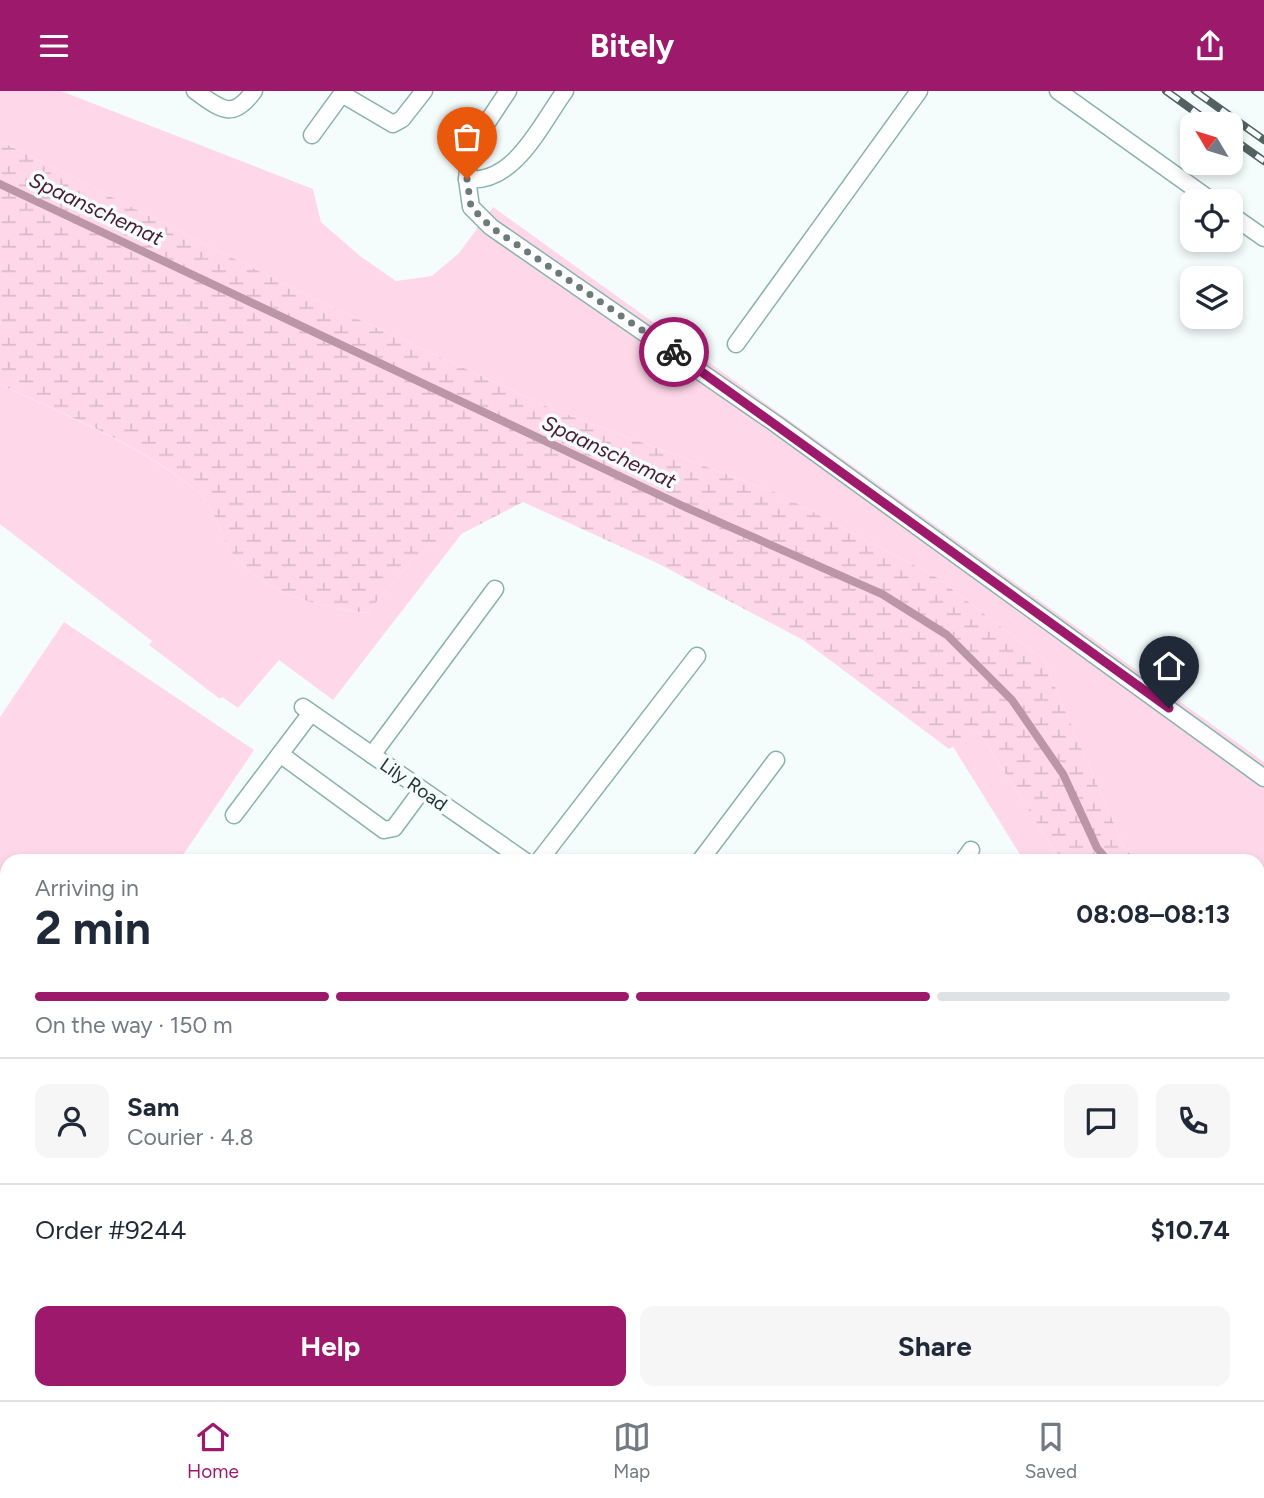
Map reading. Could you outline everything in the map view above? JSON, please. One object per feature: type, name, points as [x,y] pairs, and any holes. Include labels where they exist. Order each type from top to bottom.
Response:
[{"type":"lane","points":[[195,91],[220,108],[231,110],[243,106],[254,91]]},
{"type":"lane","points":[[312,135],[343,92],[393,124],[402,119],[424,91]]},
{"type":"lane","points":[[508,91],[471,147],[467,179],[471,207],[491,227],[755,409],[1264,778]]},
{"type":"lane","points":[[467,179],[491,179],[511,165],[565,91]]},
{"type":"lane","points":[[736,344],[919,91]]},
{"type":"lane","points":[[1058,91],[1195,189]]},
{"type":"lane","points":[[1243,224],[1264,239]]},
{"type":"lane","points":[[372,755],[495,589]]},
{"type":"lane","points":[[544,854],[696,656]]},
{"type":"lane","name":"Lily Road","points":[[280,754],[307,710],[515,854]]},
{"type":"lane","points":[[234,815],[280,754],[384,830],[394,828],[422,790]]},
{"type":"lane","points":[[706,854],[776,760]]},
{"type":"green space","points":[[0,91],[61,91],[313,189],[321,222],[360,256],[396,281],[432,276],[459,253],[493,207],[1264,762],[1264,854],[1131,854],[1124,847],[1043,659],[936,577],[777,493],[555,410],[323,303],[0,141]]},
{"type":"green space","points":[[0,141],[323,303],[555,410],[777,493],[936,577],[1043,659],[1124,847],[1131,854],[1057,854],[979,732],[949,749],[803,640],[659,564],[523,502],[413,559],[367,613],[329,607],[275,588],[244,566],[231,551],[208,503],[175,474],[102,432],[0,384]]},
{"type":"green space","points":[[0,384],[102,432],[175,474],[208,503],[231,551],[244,566],[258,578],[292,596],[329,607],[367,613],[413,559],[463,532],[333,700],[279,660],[238,708],[222,697],[220,699],[149,645],[152,641],[0,524]]},
{"type":"green space","points":[[64,622],[254,750],[184,854],[0,854],[0,717]]},
{"type":"green space","points":[[979,732],[1057,854],[1020,854],[952,745]]},
{"type":"waterway","name":"Spaanschemat","points":[[0,184],[685,507],[882,594],[947,635],[1012,700],[1063,774],[1102,854]]},
{"type":"railway","points":[[1166,91],[1195,112]]},
{"type":"railway","points":[[1195,91],[1264,140]]},
{"type":"railway","points":[[1243,146],[1264,161]]},
{"type":"way so far","points":[[467,179],[471,207],[491,227],[674,352]]},
{"type":"route","points":[[674,352],[1169,708]]}]
